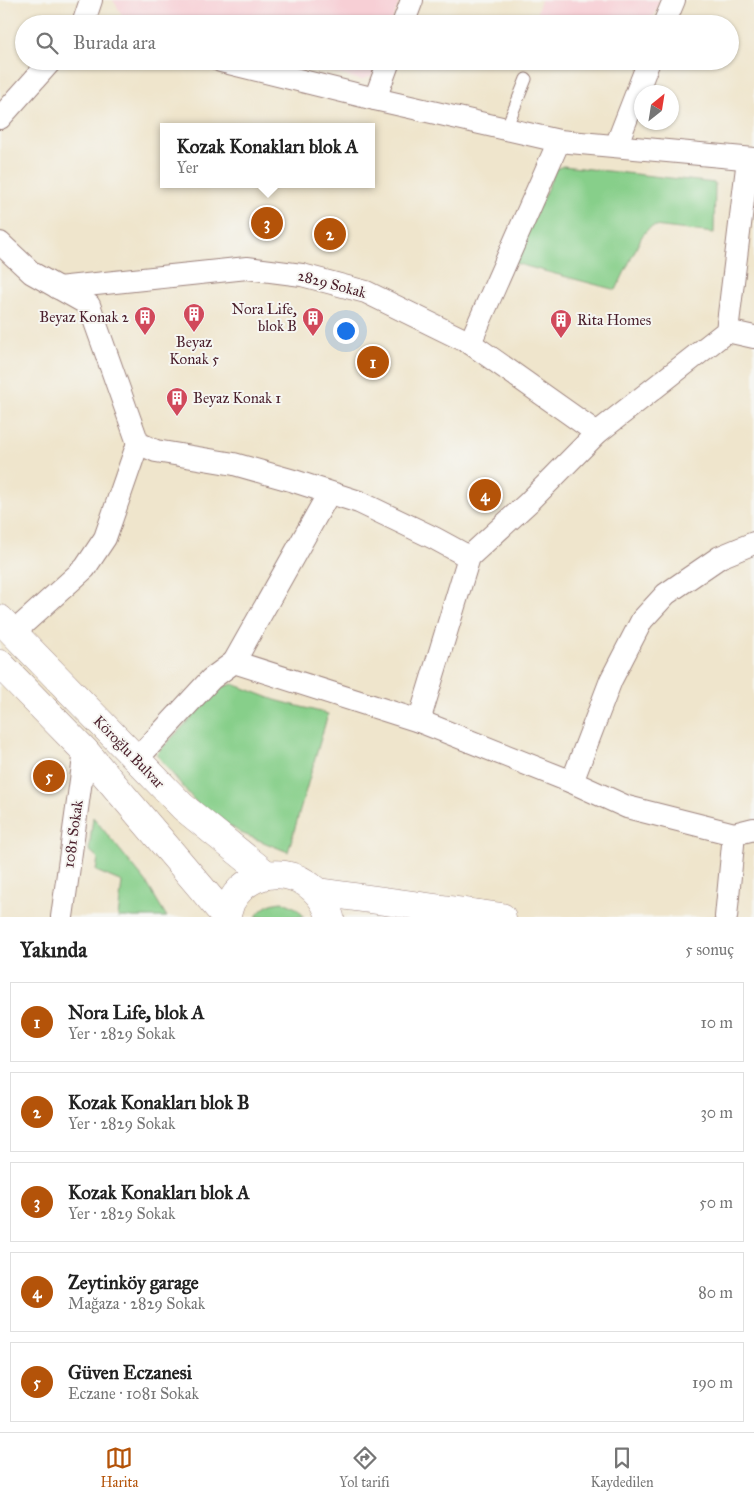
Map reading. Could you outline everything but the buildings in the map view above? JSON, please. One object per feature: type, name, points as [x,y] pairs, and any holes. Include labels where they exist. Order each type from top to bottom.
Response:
[{"type":"main road","name":"Köroğlu Bulvar","points":[[6,626],[183,808],[267,875]]},
{"type":"main road","name":"Köroğlu Bulvar","points":[[0,664],[85,751],[226,917]]},
{"type":"main road","points":[[226,917],[231,902],[240,890],[253,881],[267,875],[281,874],[295,877],[307,883],[318,892],[326,903],[330,917]]},
{"type":"main road","points":[[318,892],[502,917]]},
{"type":"street","points":[[86,15],[91,0]]},
{"type":"street","points":[[406,15],[412,0]]},
{"type":"street","points":[[668,15],[674,0]]},
{"type":"street","points":[[0,118],[43,70]]},
{"type":"street","points":[[257,70],[559,141],[751,159],[728,331],[597,433],[529,502],[469,557],[419,721]]},
{"type":"street","points":[[375,99],[386,70]]},
{"type":"street","points":[[616,146],[646,70]]},
{"type":"street","points":[[470,342],[559,141]]},
{"type":"street","points":[[0,243],[32,272],[88,305],[138,443],[105,538],[85,568],[6,626]]},
{"type":"street","name":"2829 Sokak","points":[[58,288],[247,268],[302,275],[366,292],[470,342],[597,433]]},
{"type":"street","points":[[728,331],[754,337]]},
{"type":"street","points":[[138,443],[156,451],[234,464],[359,502],[469,557]]},
{"type":"street","points":[[136,760],[211,679],[234,662],[329,492]]},
{"type":"street","points":[[572,782],[612,680],[642,620],[666,594],[720,557],[754,543]]},
{"type":"street","points":[[234,662],[419,721],[572,782],[627,807],[678,821],[744,832],[726,916]]},
{"type":"street","name":"1081 Sokak","points":[[62,917],[85,751]]},
{"type":"lane","points":[[506,129],[526,79]]},
{"type":"shaded area","points":[[113,0],[400,0],[394,15],[122,15]]},
{"type":"shaded area","points":[[541,0],[660,0],[654,15],[536,15]]},
{"type":"shaded area","points":[[323,70],[374,70],[372,76],[361,80]]},
{"type":"green space","points":[[563,166],[715,183],[714,233],[654,226],[648,229],[642,236],[616,290],[514,263],[556,169]]},
{"type":"green space","points":[[233,684],[275,700],[328,714],[288,852],[241,833],[199,806],[156,754],[215,694],[223,687]]},
{"type":"green space","points":[[93,817],[146,882],[167,917],[118,917],[122,882],[96,871],[98,858],[89,850]]},
{"type":"green space","points":[[282,902],[294,907],[304,917],[256,917],[267,906]]},
{"type":"place","name":"Kozak Konakları blok A","points":[[267,223]]},
{"type":"place","name":"Kozak Konakları blok B","points":[[330,234]]},
{"type":"place","name":"Beyaz Konak 5","points":[[194,333]]},
{"type":"place","name":"Beyaz Konak 2","points":[[145,336]]},
{"type":"place","name":"Nora Life, blok B","points":[[313,337]]},
{"type":"place","name":"Rita Homes","points":[[561,339]]},
{"type":"place","name":"Nora Life, blok A","points":[[373,362]]},
{"type":"place","name":"Beyaz Konak 1","points":[[177,417]]},
{"type":"place","name":"Zeytinköy garage","points":[[485,495]]},
{"type":"place","name":"Güven Eczanesi","points":[[49,776]]}]
